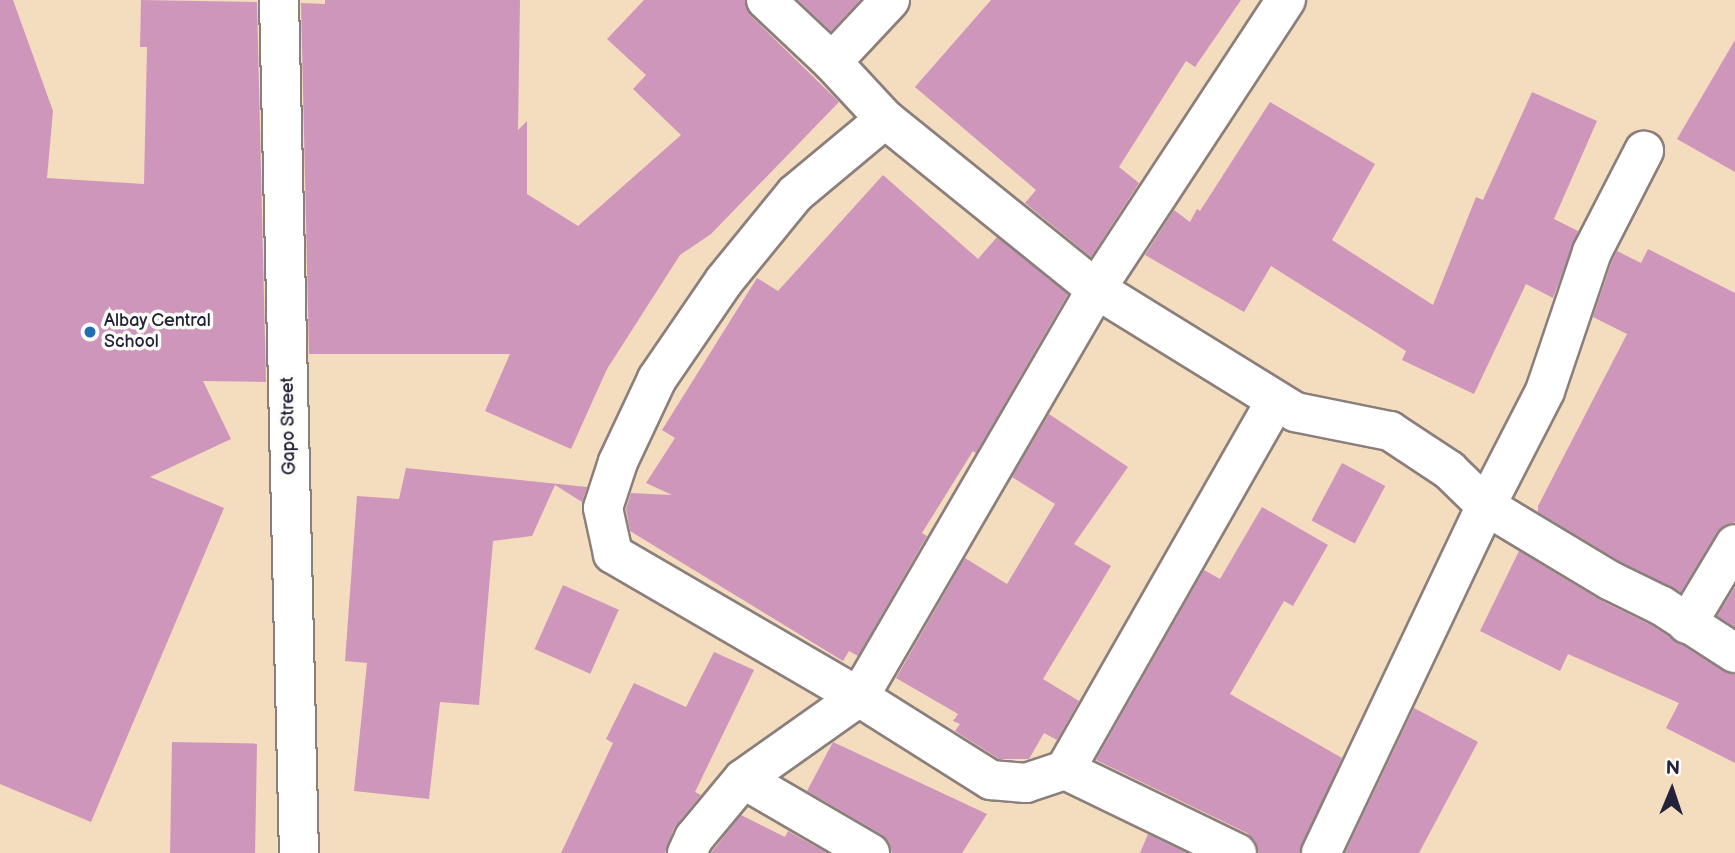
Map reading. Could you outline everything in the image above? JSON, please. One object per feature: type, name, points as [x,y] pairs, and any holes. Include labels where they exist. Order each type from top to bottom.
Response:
[{"type":"street","name":"Gapo Street","points":[[279,0],[299,853]]},
{"type":"street","points":[[766,0],[832,62],[885,119],[1096,289],[1295,412],[1390,431],[1449,470],[1486,506],[1735,653]]},
{"type":"street","points":[[832,62],[890,0]]},
{"type":"street","points":[[687,853],[694,838],[743,779],[859,697],[1096,289],[1286,0]]},
{"type":"street","points":[[885,119],[795,194],[724,281],[657,380],[618,462],[603,508],[613,554],[859,697],[991,780],[1026,783],[1065,770],[1275,402]]},
{"type":"street","points":[[1321,853],[1486,506],[1545,391],[1592,252],[1644,151]]},
{"type":"street","points":[[1687,624],[1735,544]]},
{"type":"street","points":[[1065,770],[1237,853]]},
{"type":"street","points":[[743,779],[870,853]]},
{"type":"building","name":"Albay Central School","points":[[0,0],[13,0],[53,111],[47,178],[144,184],[147,47],[140,47],[141,0],[257,2],[266,382],[203,381],[231,439],[150,477],[224,508],[91,822],[0,784]]},
{"type":"building","points":[[325,0],[520,0],[518,130],[527,121],[527,194],[578,226],[681,135],[633,89],[646,75],[607,39],[644,0],[745,0],[751,16],[839,102],[711,234],[680,255],[607,369],[571,449],[485,411],[510,354],[309,354],[301,3],[325,4]]},
{"type":"building","points":[[798,0],[860,0],[831,31]]},
{"type":"building","points":[[991,0],[1241,0],[1195,67],[1186,61],[1119,167],[1139,183],[1091,257],[1025,203],[1036,190],[915,87]]},
{"type":"building","points":[[1735,40],[1735,172],[1677,139]]},
{"type":"building","points":[[1532,92],[1597,121],[1554,219],[1578,231],[1553,298],[1526,284],[1474,394],[1402,360],[1406,351],[1271,266],[1244,312],[1145,255],[1174,210],[1190,222],[1197,209],[1200,211],[1270,102],[1375,164],[1332,240],[1433,305],[1476,197],[1483,200]]},
{"type":"building","points":[[883,175],[978,259],[997,237],[1068,294],[976,453],[973,451],[922,533],[927,536],[858,656],[849,651],[843,661],[630,531],[626,509],[631,493],[672,495],[646,483],[675,438],[662,430],[757,278],[778,291]]},
{"type":"building","points":[[1648,249],[1735,293],[1735,522],[1725,525],[1717,532],[1681,592],[1621,562],[1538,512],[1538,506],[1627,334],[1593,317],[1612,261],[1617,251],[1641,263]]},
{"type":"building","points":[[1049,414],[1128,467],[1074,544],[1111,566],[1043,679],[1079,701],[1057,740],[1044,733],[1029,759],[999,759],[955,731],[960,724],[953,721],[958,714],[896,678],[965,558],[1007,584],[1055,504],[1012,477]]},
{"type":"building","points":[[1342,463],[1385,486],[1355,543],[1311,520]]},
{"type":"building","points":[[406,468],[587,487],[582,502],[555,485],[532,536],[493,541],[479,705],[440,702],[429,799],[354,791],[367,663],[345,661],[357,496],[399,499]]},
{"type":"building","points":[[1262,507],[1328,545],[1293,606],[1284,601],[1230,694],[1342,758],[1299,853],[1259,853],[1255,841],[1247,833],[1096,760],[1204,570],[1220,579]]},
{"type":"building","points":[[1519,551],[1600,600],[1651,625],[1723,671],[1735,675],[1735,763],[1666,728],[1679,703],[1568,654],[1560,671],[1480,631]]},
{"type":"building","points":[[563,585],[619,610],[590,674],[535,649]]},
{"type":"building","points":[[1735,587],[1735,627],[1717,616]]},
{"type":"building","points":[[714,652],[754,670],[695,792],[701,795],[674,828],[665,853],[561,853],[613,743],[606,739],[634,683],[686,707]]},
{"type":"building","points":[[1414,708],[1478,742],[1419,853],[1345,853]]},
{"type":"building","points":[[172,742],[257,743],[255,853],[170,853]]},
{"type":"building","points":[[833,742],[987,814],[962,853],[892,853],[889,842],[881,834],[807,791]]},
{"type":"building","points":[[741,815],[785,837],[788,831],[827,853],[711,853]]},
{"type":"building","points":[[1148,834],[1187,853],[1140,853]]},
{"type":"place","name":"Albay Central School","points":[[90,332]]}]
